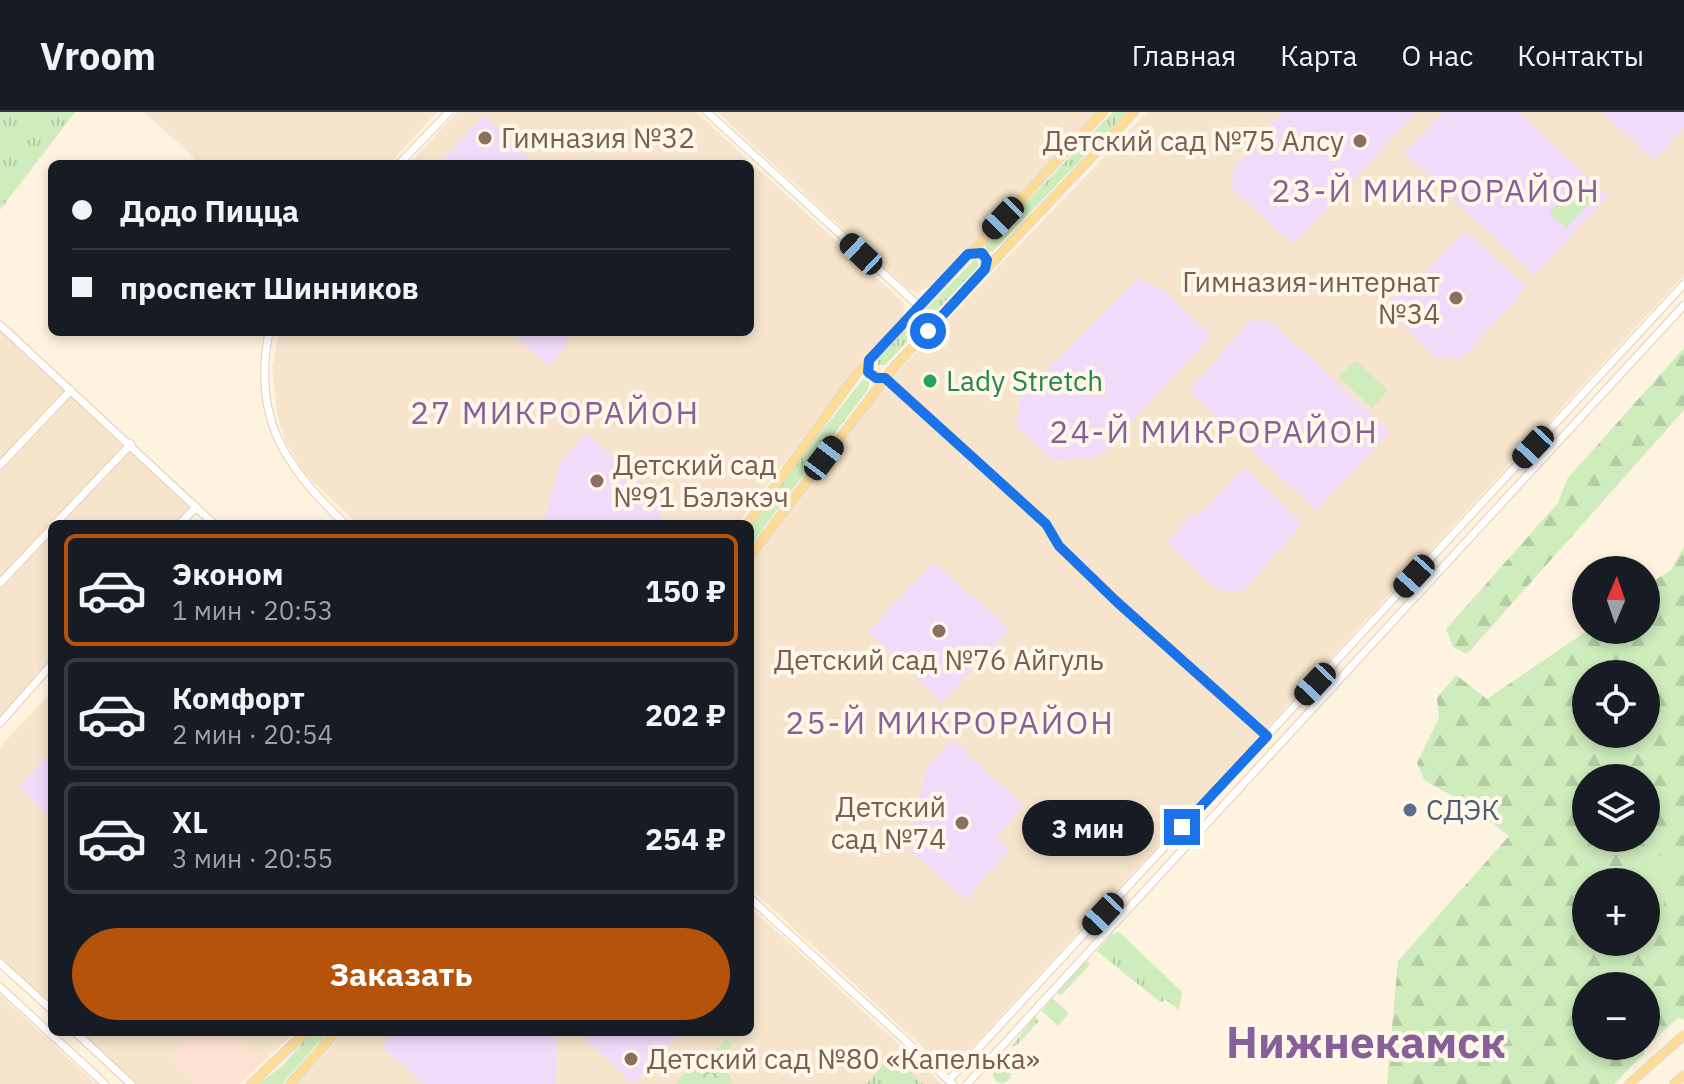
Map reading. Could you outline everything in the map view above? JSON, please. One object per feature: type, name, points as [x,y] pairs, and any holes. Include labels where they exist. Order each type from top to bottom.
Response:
[{"type":"main road","points":[[750,520],[869,360],[1103,112]]},
{"type":"main road","points":[[754,551],[885,378],[1134,112]]},
{"type":"main road","points":[[970,252],[984,254],[985,269]]},
{"type":"main road","points":[[869,360],[869,374],[885,378]]},
{"type":"main road","points":[[1629,1084],[1684,1035]]},
{"type":"main road","points":[[251,1084],[302,1036]]},
{"type":"main road","points":[[290,1084],[332,1036]]},
{"type":"main road","points":[[1674,1084],[1684,1075]]},
{"type":"street","points":[[403,160],[449,112]]},
{"type":"street","points":[[707,112],[920,307]]},
{"type":"street","points":[[754,902],[951,1082],[1684,284]]},
{"type":"street","points":[[967,1084],[1684,305]]},
{"type":"street","points":[[0,325],[210,520]]},
{"type":"street","points":[[269,336],[264,373],[273,430],[288,461],[307,487],[341,520]]},
{"type":"street","points":[[885,378],[1046,524],[1059,546],[1117,602],[1267,736]]},
{"type":"street","points":[[0,465],[71,390]]},
{"type":"street","points":[[60,520],[131,444]]},
{"type":"street","points":[[184,520],[196,507]]},
{"type":"street","points":[[0,583],[48,532]]},
{"type":"street","points":[[0,723],[48,669]]},
{"type":"street","points":[[0,963],[48,1006]]},
{"type":"street","points":[[0,987],[48,1031]]},
{"type":"street","points":[[53,1036],[105,1084]]},
{"type":"street","points":[[79,1036],[131,1084]]},
{"type":"shaded area","points":[[144,112],[437,112],[393,160],[197,160]]},
{"type":"shaded area","points":[[457,112],[696,112],[748,160],[413,160]]},
{"type":"shaded area","points":[[717,112],[1099,112],[931,286],[915,292],[907,288]]},
{"type":"shaded area","points":[[1147,112],[1684,112],[1684,275],[963,1057],[952,1064],[941,1064],[754,892],[754,559],[881,389]]},
{"type":"shaded area","points":[[1283,112],[1416,112],[1294,245],[1231,188],[1235,165]]},
{"type":"shaded area","points":[[1443,112],[1518,112],[1608,196],[1535,276],[1404,153]]},
{"type":"shaded area","points":[[1602,112],[1684,112],[1684,127],[1654,160]]},
{"type":"shaded area","name":"Гимназия №32","points":[[484,116],[532,160],[443,160]]},
{"type":"shaded area","points":[[754,165],[904,303],[903,316],[860,362],[741,520],[354,520],[304,473],[286,442],[277,414],[272,367],[278,336],[754,336]]},
{"type":"shaded area","name":"Гимназия-интернат №34","points":[[1465,230],[1527,287],[1462,359],[1435,357],[1385,308],[1409,282],[1420,279]]},
{"type":"shaded area","points":[[1138,278],[1161,289],[1208,332],[1209,338],[1100,456],[1053,460],[1017,427],[1020,397]]},
{"type":"shaded area","points":[[0,319],[203,507],[191,520],[48,520],[48,673],[0,725]]},
{"type":"shaded area","points":[[1250,320],[1271,321],[1390,432],[1317,511],[1189,391]]},
{"type":"shaded area","points":[[516,336],[567,336],[563,351],[549,366]]},
{"type":"shaded area","name":"Детский сад №91 Бэлэкэч","points":[[586,433],[661,502],[660,520],[548,520],[545,517],[562,460]]},
{"type":"shaded area","points":[[1244,468],[1303,523],[1242,592],[1218,590],[1167,542],[1192,513],[1198,517]]},
{"type":"shaded area","name":"Детский сад №76 Айгуль","points":[[933,562],[1010,629],[942,702],[868,632]]},
{"type":"shaded area","points":[[48,695],[48,1003],[0,959],[0,747]]},
{"type":"shaded area","name":"Детский сад №74","points":[[952,740],[1023,805],[996,838],[1009,850],[965,899],[907,848],[927,767]]},
{"type":"shaded area","points":[[48,755],[48,816],[19,787]]},
{"type":"shaded area","points":[[754,911],[942,1084],[296,1084],[340,1036],[754,1036]]},
{"type":"shaded area","points":[[0,995],[96,1084],[0,1084]]},
{"type":"shaded area","points":[[83,1036],[291,1036],[239,1084],[136,1084]]},
{"type":"shaded area","points":[[191,1036],[231,1036],[250,1052],[270,1053],[239,1084],[199,1084],[172,1057]]},
{"type":"shaded area","points":[[390,1036],[553,1036],[558,1042],[556,1084],[424,1084],[382,1045]]},
{"type":"shaded area","name":"Детский сад №80 «Капелька»","points":[[583,1036],[677,1036],[633,1084]]},
{"type":"green space","points":[[0,112],[75,112],[0,210]]},
{"type":"green space","points":[[1113,112],[1127,112],[993,251],[987,252],[985,245]]},
{"type":"green space","points":[[1579,180],[1596,196],[1566,228],[1549,213]]},
{"type":"green space","points":[[976,258],[979,266],[885,365],[878,365],[878,358]]},
{"type":"green space","points":[[1684,348],[1684,410],[1467,654],[1453,647],[1446,629],[1558,503],[1567,479]]},
{"type":"green space","points":[[1355,360],[1388,390],[1372,408],[1339,377]]},
{"type":"green space","points":[[863,379],[869,382],[869,388],[754,541],[752,520]]},
{"type":"green space","points":[[1684,546],[1684,1020],[1678,1018],[1660,1034],[1660,972],[1572,972],[1572,1060],[1638,1060],[1614,1084],[1387,1084],[1398,961],[1509,836],[1472,807],[1424,780],[1417,763],[1439,718],[1437,698],[1456,675],[1487,699],[1572,641],[1572,644],[1660,644],[1660,577],[1671,570]]},
{"type":"green space","points":[[1648,854],[1670,857],[1661,927],[1660,868],[1646,868]]},
{"type":"green space","points":[[1119,932],[1182,992],[1179,1010],[1166,1000],[1160,1002],[1097,951],[1112,934]]},
{"type":"green space","points":[[1086,959],[1090,965],[1061,995],[1057,993]]},
{"type":"green space","points":[[1052,998],[1069,1013],[1058,1026],[1042,1011]]},
{"type":"green space","points":[[1035,1016],[1039,1021],[1016,1046],[1012,1046]]},
{"type":"green space","points":[[308,1036],[324,1036],[282,1084],[258,1084],[281,1067]]},
{"type":"green space","points":[[725,1040],[732,1044],[724,1055],[732,1066],[728,1071],[732,1084],[674,1084],[703,1054],[709,1057]]},
{"type":"green space","points":[[892,1056],[923,1084],[866,1084]]},
{"type":"green space","points":[[1002,1065],[1011,1074],[1002,1083],[993,1074]]},
{"type":"place","name":"Гимназия №32","points":[[485,138]]},
{"type":"place","name":"Детский сад №75 Алсу","points":[[1360,141]]},
{"type":"place","name":"Гимназия-интернат №34","points":[[1456,298]]},
{"type":"place","name":"Lady Stretch","points":[[930,381]]},
{"type":"place","name":"Детский сад №91 Бэлэкэч","points":[[597,481]]},
{"type":"place","name":"Детский сад №76 Айгуль","points":[[939,631]]},
{"type":"place","name":"СДЭК","points":[[1410,810]]},
{"type":"place","name":"Детский сад №74","points":[[962,823]]},
{"type":"place","name":"Детский сад №80 «Капелька»","points":[[631,1059]]},
{"type":"district","name":"23-Й МИКРОРАЙОН","points":[[1436,191]]},
{"type":"district","name":"27 МИКРОРАЙОН","points":[[555,413]]},
{"type":"district","name":"24-Й МИКРОРАЙОН","points":[[1214,432]]},
{"type":"district","name":"25-Й МИКРОРАЙОН","points":[[950,723]]},
{"type":"district","name":"Нижнекамск","points":[[1366,1043]]},
{"type":"route","points":[[928,331],[985,269],[987,260],[982,253],[976,251],[968,254],[869,360],[868,372],[876,378],[885,378],[949,434],[1046,524],[1049,534],[1059,546],[1117,602],[1267,736],[1182,827]]}]
